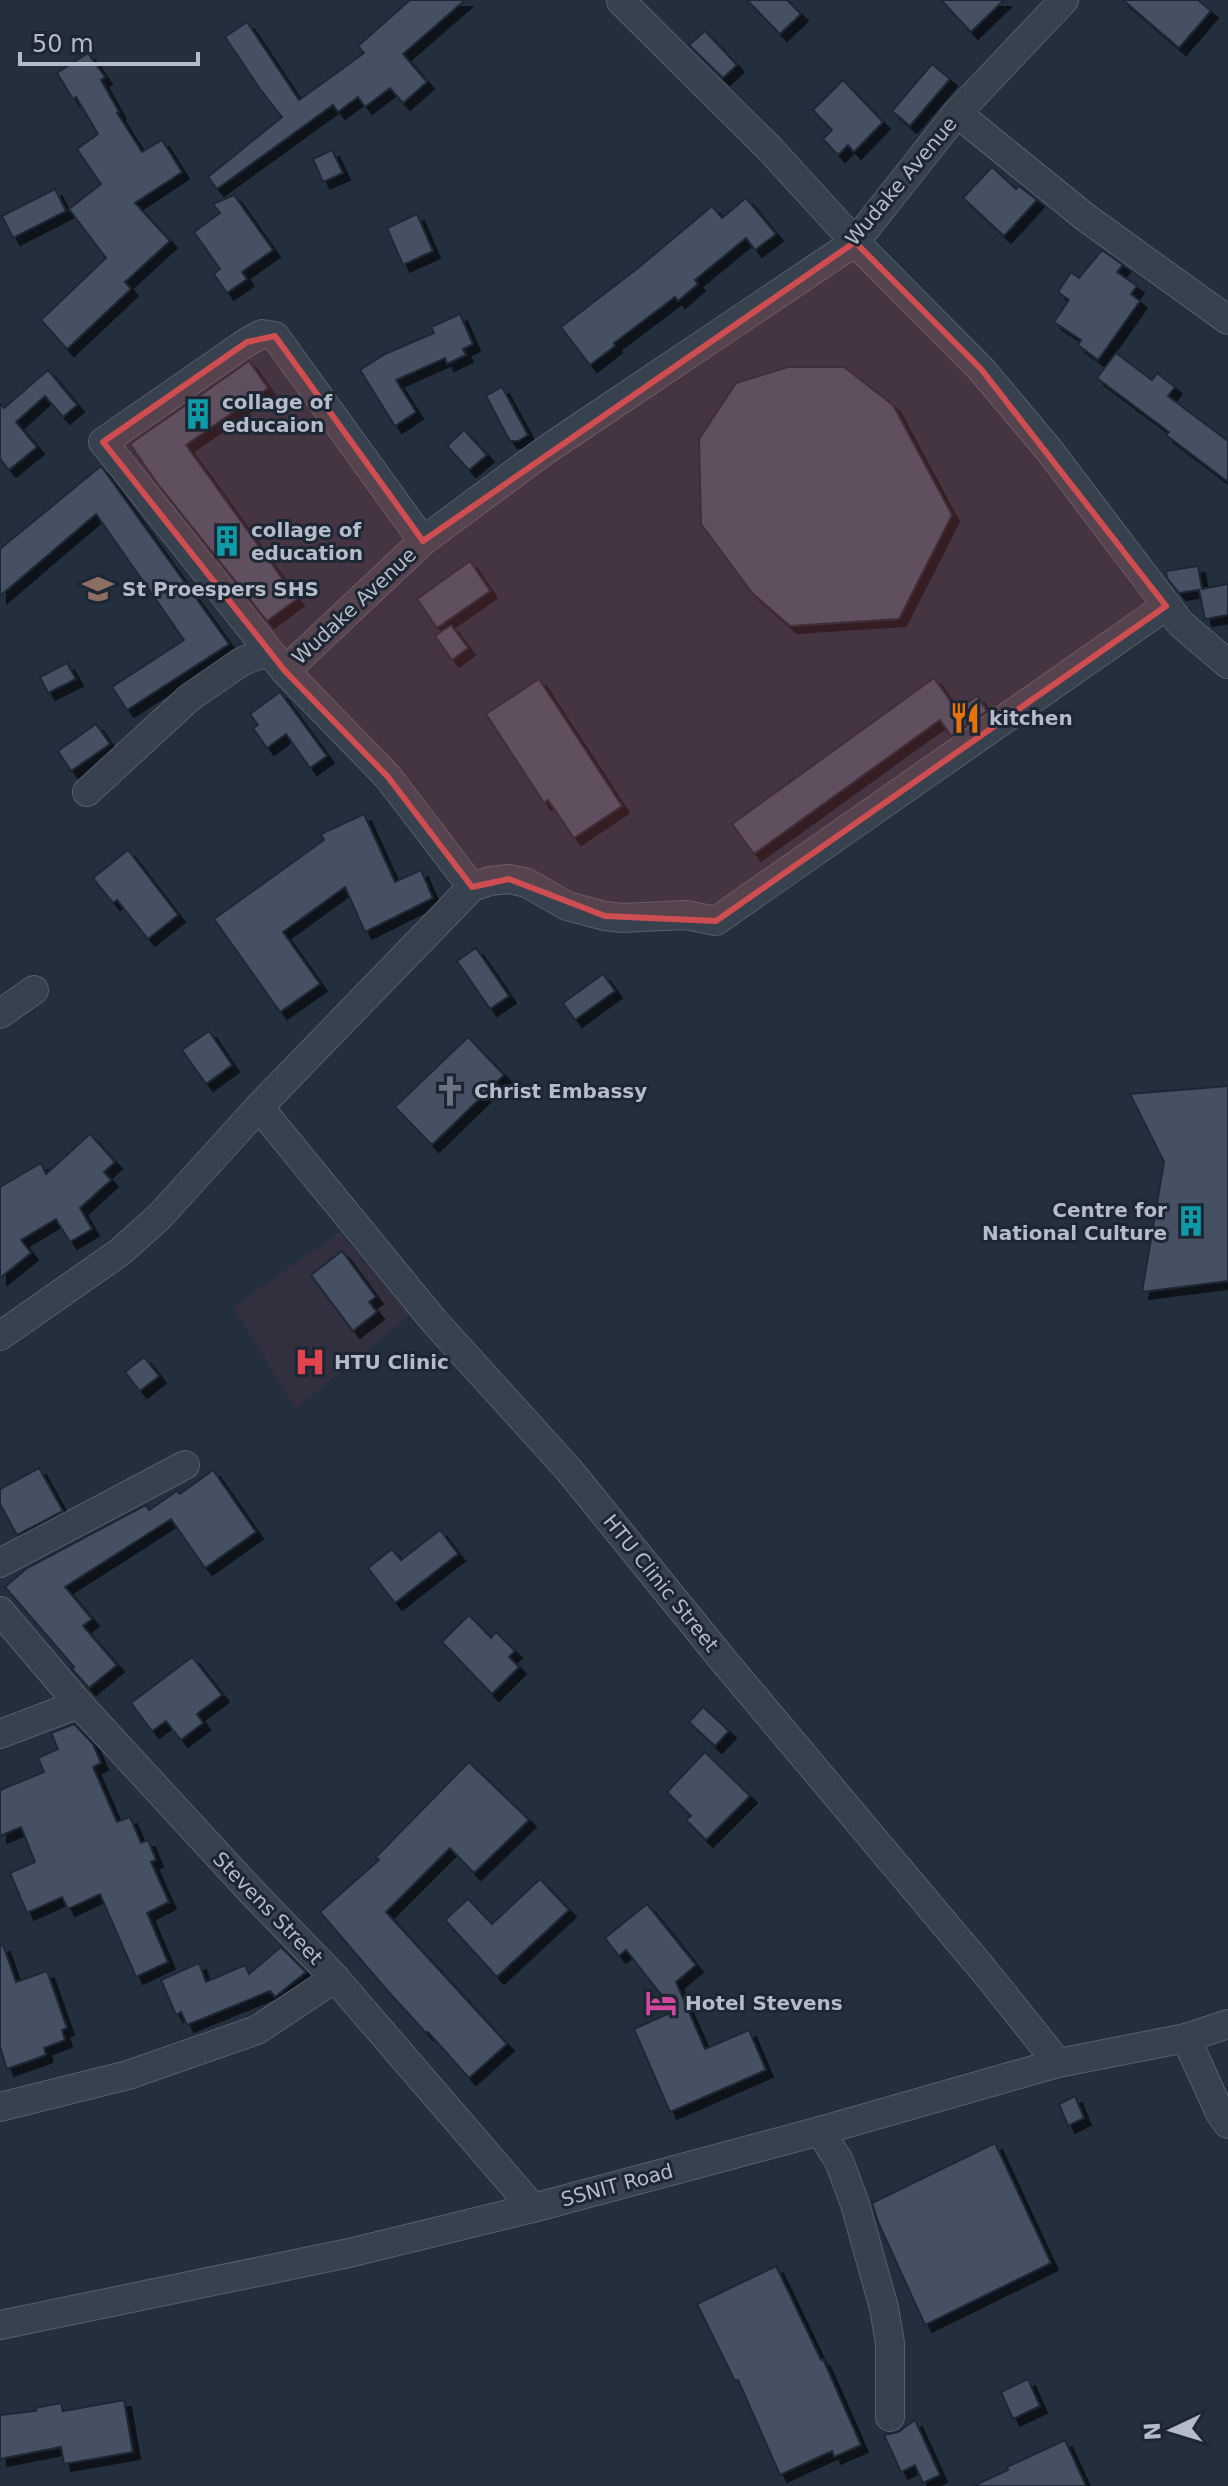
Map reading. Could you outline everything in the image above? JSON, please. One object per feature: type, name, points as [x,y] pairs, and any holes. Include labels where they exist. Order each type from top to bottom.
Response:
[{"type":"street","name":"Wudake Avenue","points":[[472,887],[388,777],[278,663],[423,541],[543,452],[855,242],[957,113],[1064,0]]},
{"type":"street","points":[[621,1],[771,150],[855,242],[981,369],[1049,450],[1181,624],[1228,664]]},
{"type":"street","points":[[957,113],[1085,217],[1228,320]]},
{"type":"street","points":[[278,663],[103,442],[247,342],[262,334],[275,336],[423,541]]},
{"type":"street","points":[[0,1336],[120,1252],[160,1216],[259,1107],[472,887],[509,879],[527,883],[567,906],[605,916],[686,915],[716,921],[1166,606]]},
{"type":"street","points":[[87,792],[189,698],[241,662],[258,655],[278,663]]},
{"type":"street","points":[[0,1014],[34,990]]},
{"type":"street","name":"HTU Clinic Street","points":[[259,1107],[434,1321],[569,1470],[1058,2063]]},
{"type":"street","points":[[0,1563],[185,1465]]},
{"type":"street","name":"Stevens Street","points":[[0,1611],[79,1704],[335,1978],[533,2208]]},
{"type":"street","points":[[0,1734],[79,1704]]},
{"type":"street","points":[[0,2107],[128,2075],[257,2030],[335,1978]]},
{"type":"street","name":"SSNIT Road","points":[[0,2325],[349,2253],[533,2208],[1058,2063],[1186,2038],[1228,2024]]},
{"type":"street","points":[[1186,2038],[1228,2124]]},
{"type":"street","points":[[820,2131],[839,2161],[855,2204],[884,2308],[890,2343],[890,2417]]},
{"type":"highlighted area","points":[[855,242],[981,369],[1166,606],[716,921],[605,916],[509,879],[472,887],[388,777],[285,671],[103,442],[247,342],[275,336],[423,541]]},
{"type":"shaded area","name":"HTU Clinic","points":[[340,1232],[410,1315],[296,1409],[233,1307]]},
{"type":"building","points":[[410,0],[465,0],[403,54],[427,82],[403,103],[390,88],[365,107],[358,97],[338,112],[333,105],[217,189],[208,177],[282,117],[225,37],[247,22],[299,100],[364,53],[358,46]]},
{"type":"building","points":[[747,0],[787,0],[801,14],[780,34]]},
{"type":"building","points":[[941,0],[1004,0],[971,32]]},
{"type":"building","points":[[1123,0],[1198,0],[1211,11],[1179,48]]},
{"type":"building","points":[[705,31],[737,65],[723,78],[689,45]]},
{"type":"building","points":[[88,53],[105,77],[101,80],[117,113],[142,152],[162,140],[182,172],[135,203],[170,241],[125,282],[131,289],[67,349],[41,320],[106,258],[69,209],[101,184],[77,149],[98,134],[57,73]]},
{"type":"building","points":[[932,64],[950,79],[910,126],[892,111]]},
{"type":"building","points":[[843,80],[883,122],[854,152],[848,145],[838,155],[823,139],[832,130],[813,110]]},
{"type":"building","points":[[332,150],[343,173],[323,182],[313,159]]},
{"type":"building","points":[[992,167],[1016,189],[1019,186],[1037,200],[1004,236],[963,198]]},
{"type":"building","points":[[55,189],[66,211],[13,238],[2,216]]},
{"type":"building","points":[[234,195],[273,250],[242,272],[247,279],[227,293],[214,274],[220,269],[194,232],[220,213],[213,204]]},
{"type":"building","points":[[746,198],[776,234],[755,250],[746,238],[695,280],[698,284],[678,301],[675,297],[590,365],[561,327],[712,206],[722,218]]},
{"type":"building","points":[[417,214],[433,251],[403,265],[387,228]]},
{"type":"building","points":[[1102,250],[1123,265],[1117,272],[1137,286],[1131,294],[1140,301],[1098,360],[1078,345],[1081,340],[1054,322],[1069,300],[1058,292],[1071,272],[1079,278]]},
{"type":"building","points":[[460,314],[473,344],[463,349],[466,355],[447,364],[445,358],[396,380],[416,412],[395,426],[360,370],[385,354],[434,333],[431,327]]},
{"type":"building","points":[[1116,353],[1152,380],[1157,373],[1175,387],[1168,396],[1228,441],[1228,482],[1166,435],[1169,432],[1097,378]]},
{"type":"building","points":[[249,361],[268,388],[186,445],[297,599],[267,621],[157,483],[130,444]]},
{"type":"building","points":[[788,367],[844,367],[893,405],[952,515],[899,619],[790,626],[752,593],[701,524],[699,439],[736,383]]},
{"type":"building","points":[[48,370],[77,405],[63,417],[45,396],[16,422],[37,447],[9,470],[0,459],[0,403],[4,408]]},
{"type":"building","points":[[502,387],[528,435],[518,441],[510,441],[486,396]]},
{"type":"building","points":[[464,430],[487,455],[469,470],[447,446]]},
{"type":"building","points":[[101,466],[229,644],[127,710],[112,687],[184,640],[96,514],[0,596],[0,549]]},
{"type":"building","points":[[470,561],[490,591],[437,628],[417,599]]},
{"type":"building","points":[[1198,566],[1202,589],[1228,584],[1228,615],[1205,619],[1199,590],[1179,593],[1167,578],[1166,571]]},
{"type":"building","points":[[451,625],[468,648],[452,660],[435,636]]},
{"type":"building","points":[[67,663],[76,679],[48,693],[40,677]]},
{"type":"building","points":[[934,678],[957,710],[977,696],[987,711],[951,736],[940,720],[754,854],[732,824]]},
{"type":"building","points":[[539,679],[622,806],[574,838],[548,800],[544,803],[486,714]]},
{"type":"building","points":[[280,692],[327,756],[310,768],[286,734],[267,748],[253,728],[258,725],[250,714]]},
{"type":"building","points":[[96,724],[110,744],[71,771],[58,751]]},
{"type":"building","points":[[364,814],[395,882],[421,870],[433,898],[365,932],[345,887],[283,932],[320,984],[280,1012],[214,919],[324,840],[321,834]]},
{"type":"building","points":[[128,850],[178,915],[148,939],[117,900],[113,903],[93,878]]},
{"type":"building","points":[[476,948],[509,996],[490,1009],[457,961]]},
{"type":"building","points":[[603,974],[615,991],[575,1020],[563,1003]]},
{"type":"building","points":[[209,1031],[232,1065],[206,1084],[182,1050]]},
{"type":"building","name":"Christ Embassy","points":[[468,1037],[504,1075],[432,1145],[395,1107]]},
{"type":"building","name":"Centre for National Culture","points":[[1228,1086],[1228,1281],[1142,1292],[1164,1162],[1130,1094]]},
{"type":"building","points":[[90,1134],[115,1162],[104,1172],[111,1180],[80,1208],[92,1229],[70,1242],[56,1219],[21,1240],[31,1253],[0,1278],[0,1187],[41,1163],[46,1174]]},
{"type":"building","points":[[342,1251],[376,1297],[369,1302],[377,1312],[353,1331],[311,1275]]},
{"type":"building","points":[[144,1357],[159,1376],[140,1391],[125,1372]]},
{"type":"building","points":[[39,1468],[63,1511],[17,1535],[0,1504],[0,1489]]},
{"type":"building","points":[[213,1470],[256,1532],[205,1568],[171,1519],[65,1587],[92,1619],[83,1626],[117,1665],[89,1688],[5,1587],[27,1568],[146,1505],[149,1510],[177,1491],[180,1494]]},
{"type":"building","points":[[440,1530],[458,1554],[395,1603],[368,1568],[392,1549],[401,1560]]},
{"type":"building","points":[[469,1615],[491,1638],[496,1632],[515,1651],[509,1657],[519,1667],[492,1694],[442,1642]]},
{"type":"building","points":[[192,1657],[222,1695],[197,1714],[203,1723],[181,1740],[166,1721],[152,1731],[131,1703]]},
{"type":"building","points":[[703,1707],[729,1731],[715,1746],[689,1722]]},
{"type":"building","points":[[74,1724],[93,1744],[101,1763],[93,1767],[117,1822],[130,1817],[141,1843],[148,1840],[156,1860],[151,1862],[169,1902],[147,1913],[168,1962],[136,1977],[100,1894],[68,1909],[62,1897],[27,1913],[10,1873],[35,1862],[21,1827],[0,1836],[0,1790],[44,1772],[38,1758],[58,1749],[51,1733]]},
{"type":"building","points":[[705,1752],[750,1796],[706,1840],[686,1820],[691,1816],[667,1792]]},
{"type":"building","points":[[469,1762],[529,1820],[474,1873],[450,1848],[386,1912],[507,2044],[469,2078],[320,1912],[379,1860],[376,1857]]},
{"type":"building","points":[[540,1879],[569,1910],[497,1977],[445,1920],[468,1899],[492,1924]]},
{"type":"building","points":[[647,1904],[696,1965],[676,1982],[705,2049],[749,2030],[766,2070],[670,2112],[634,2029],[674,2011],[626,1950],[619,1956],[605,1938]]},
{"type":"building","points":[[3,1945],[16,1982],[47,1971],[67,2028],[62,2030],[65,2040],[44,2048],[46,2055],[7,2069],[0,2047],[0,1946]]},
{"type":"building","points":[[281,1947],[306,1972],[275,1997],[270,1991],[187,2025],[181,2012],[176,2015],[161,1980],[199,1963],[206,1982],[245,1965],[249,1974]]},
{"type":"building","points":[[1075,2096],[1084,2118],[1068,2126],[1059,2104]]},
{"type":"building","points":[[995,2143],[1051,2263],[925,2325],[872,2203]]},
{"type":"building","points":[[776,2266],[823,2359],[861,2445],[834,2457],[832,2451],[780,2475],[738,2380],[735,2381],[697,2304]]},
{"type":"building","points":[[1028,2379],[1040,2406],[1013,2419],[1001,2392]]},
{"type":"building","points":[[124,2400],[133,2452],[64,2464],[61,2447],[0,2459],[0,2415],[36,2411],[35,2408],[61,2403],[63,2411]]},
{"type":"building","points":[[915,2420],[940,2475],[923,2483],[915,2465],[901,2472],[884,2435],[898,2432]]},
{"type":"building","points":[[1065,2440],[1086,2486],[973,2486],[1008,2470],[1007,2467]]},
{"type":"place","name":"collage of educaion","points":[[198,414]]},
{"type":"place","name":"collage of education","points":[[227,541]]},
{"type":"place","name":"St Proespers SHS","points":[[98,589]]},
{"type":"place","name":"kitchen","points":[[965,718]]},
{"type":"place","name":"Christ Embassy","points":[[450,1091]]},
{"type":"place","name":"Centre for National Culture","points":[[1191,1221]]},
{"type":"place","name":"HTU Clinic","points":[[310,1362]]},
{"type":"place","name":"Hotel Stevens","points":[[661,2003]]}]
